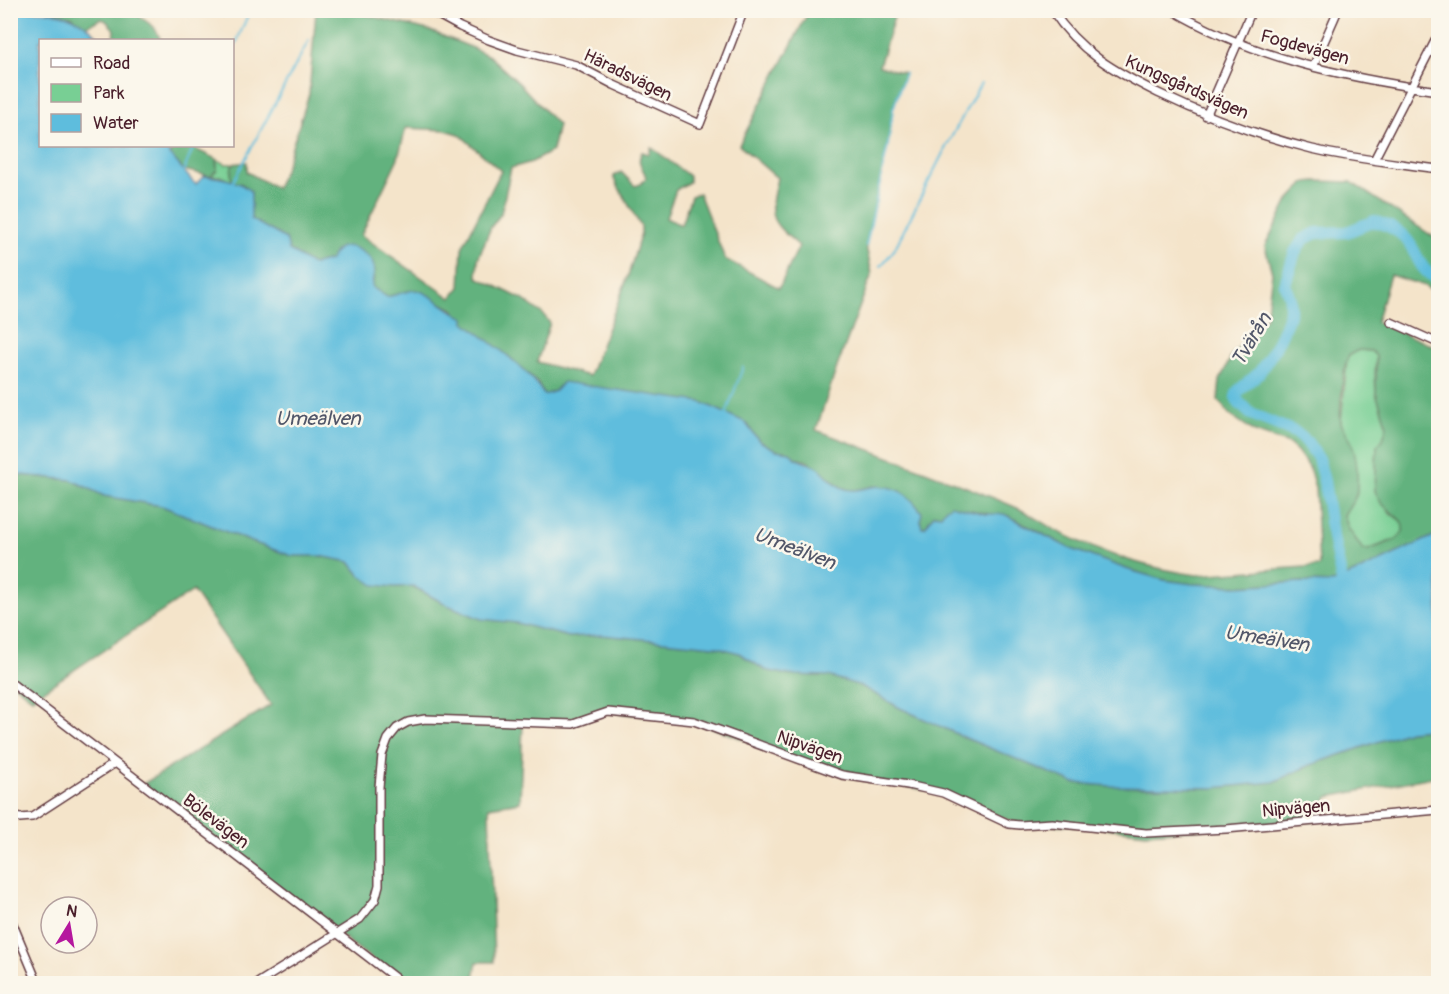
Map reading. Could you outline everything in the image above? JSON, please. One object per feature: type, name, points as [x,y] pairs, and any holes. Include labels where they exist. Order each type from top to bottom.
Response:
[{"type":"street","name":"Häradsvägen","points":[[429,10],[489,40],[517,50],[576,65],[700,124],[744,10]]},
{"type":"street","name":"Kungsgårdsvägen","points":[[1052,10],[1059,21],[1089,52],[1115,72],[1206,116],[1254,133],[1314,150],[1438,169]]},
{"type":"street","name":"Fogdevägen","points":[[1172,10],[1193,23],[1261,53],[1313,67],[1438,91]]},
{"type":"street","points":[[1206,116],[1252,10]]},
{"type":"street","points":[[1313,67],[1338,10]]},
{"type":"street","points":[[1374,160],[1438,35]]},
{"type":"street","points":[[1391,322],[1438,343]]},
{"type":"street","name":"Bölevägen","points":[[10,682],[403,984]]},
{"type":"street","name":"Nipvägen","points":[[256,984],[360,919],[375,900],[379,885],[379,787],[382,755],[397,728],[408,722],[425,719],[573,724],[608,712],[694,721],[842,775],[908,784],[943,793],[1009,824],[1020,825],[1052,823],[1146,833],[1226,829],[1438,810]]},
{"type":"street","points":[[10,816],[32,817],[115,763]]},
{"type":"street","points":[[10,917],[38,984]]},
{"type":"green space","points":[[47,11],[132,11],[154,27],[160,39],[105,39],[114,37],[115,30],[105,20],[100,19],[85,27],[73,17]]},
{"type":"green space","points":[[316,11],[350,11],[428,30],[489,56],[519,83],[558,125],[552,151],[532,162],[511,168],[501,214],[491,227],[478,259],[477,277],[522,299],[543,314],[550,323],[537,362],[589,376],[628,276],[641,233],[641,227],[614,176],[621,172],[635,186],[641,184],[646,178],[639,160],[640,156],[642,152],[649,154],[651,147],[689,176],[689,182],[676,190],[666,218],[681,225],[691,196],[699,193],[725,259],[779,288],[799,246],[781,230],[773,217],[772,202],[777,178],[739,145],[809,11],[896,11],[879,66],[905,73],[893,109],[888,145],[866,246],[872,274],[816,430],[1015,507],[1057,531],[1095,548],[1145,565],[1197,575],[1319,566],[1315,488],[1309,467],[1289,444],[1255,432],[1229,414],[1218,400],[1220,380],[1233,353],[1266,317],[1272,273],[1265,246],[1288,201],[1306,182],[1351,182],[1438,240],[1438,296],[1425,286],[1390,275],[1376,322],[1438,348],[1438,534],[1333,583],[1303,582],[1236,586],[1164,580],[1069,548],[1009,516],[971,510],[944,512],[941,515],[934,514],[925,527],[922,527],[920,520],[874,486],[852,491],[841,487],[808,461],[795,458],[790,452],[776,450],[759,441],[745,422],[701,402],[660,397],[555,391],[544,395],[538,383],[507,355],[464,322],[453,309],[410,291],[387,297],[372,287],[375,270],[356,249],[341,250],[335,253],[330,260],[312,265],[289,250],[286,239],[251,219],[251,192],[242,184],[233,182],[232,164],[247,162],[247,172],[276,188],[286,166],[309,94]],"holes":[[[406,128],[445,130],[459,134],[501,171],[462,248],[460,287],[451,298],[361,235],[398,158]],[[1359,350],[1371,351],[1376,356],[1376,393],[1387,426],[1383,439],[1377,446],[1375,491],[1381,503],[1401,521],[1403,526],[1403,532],[1397,539],[1368,550],[1363,550],[1348,528],[1344,515],[1355,498],[1357,480],[1354,449],[1341,423],[1342,390],[1348,357]]]},
{"type":"green space","points":[[174,147],[195,147],[216,159],[217,170],[210,176],[184,170],[170,156]]},
{"type":"green space","points":[[216,159],[232,164],[233,182],[220,176],[210,176],[216,169]]},
{"type":"green space","points":[[1359,350],[1371,351],[1376,356],[1376,393],[1387,426],[1383,440],[1377,446],[1375,491],[1390,513],[1401,521],[1403,526],[1403,532],[1397,539],[1368,550],[1363,550],[1348,528],[1344,515],[1357,493],[1341,422],[1347,359]]},
{"type":"green space","points":[[10,474],[72,480],[104,496],[162,506],[292,556],[320,556],[350,562],[361,576],[395,587],[412,586],[445,604],[481,619],[517,623],[569,637],[602,635],[714,646],[739,653],[765,670],[789,675],[828,676],[861,686],[900,708],[968,739],[1074,783],[1213,788],[1274,782],[1308,766],[1409,731],[1438,728],[1438,776],[1328,797],[1319,821],[1146,833],[1084,825],[1020,825],[943,793],[842,775],[694,721],[608,712],[573,724],[523,722],[520,802],[489,807],[494,962],[477,962],[473,983],[403,983],[143,784],[271,705],[193,591],[32,698],[11,682]]},
{"type":"water","name":"Umeälven","points":[[10,11],[36,11],[71,17],[92,30],[100,39],[39,39],[39,147],[167,147],[168,152],[196,184],[204,176],[217,177],[241,185],[251,192],[251,219],[286,239],[289,250],[312,265],[330,260],[339,248],[355,248],[372,262],[374,269],[372,287],[387,297],[415,290],[420,291],[465,318],[465,322],[529,375],[544,395],[555,391],[563,382],[701,402],[745,422],[759,441],[776,450],[790,452],[798,460],[815,465],[843,488],[854,490],[879,486],[900,491],[912,500],[922,513],[920,520],[922,527],[925,527],[934,514],[941,515],[951,505],[985,514],[1004,514],[1069,548],[1164,580],[1236,586],[1303,582],[1333,583],[1438,534],[1438,728],[1409,731],[1308,766],[1274,782],[1213,788],[1074,783],[968,739],[900,708],[861,686],[828,676],[789,675],[765,670],[739,653],[714,646],[602,635],[569,637],[517,623],[481,619],[445,604],[413,586],[374,585],[361,576],[350,562],[320,556],[292,556],[162,506],[104,496],[72,480],[11,474]]},
{"type":"waterway","points":[[234,48],[250,10]]},
{"type":"waterway","points":[[233,182],[309,40]]},
{"type":"waterway","points":[[866,246],[888,145],[893,109],[905,73]]},
{"type":"waterway","points":[[881,266],[894,250],[981,83]]},
{"type":"waterway","points":[[184,170],[194,147]]},
{"type":"waterway","name":"Tvärån","points":[[1344,591],[1318,458],[1307,442],[1295,432],[1251,414],[1236,397],[1238,391],[1259,373],[1283,331],[1290,312],[1290,299],[1285,284],[1295,252],[1304,239],[1316,233],[1347,232],[1374,221],[1400,233],[1411,246],[1422,267],[1438,280]]},
{"type":"waterway","points":[[726,414],[743,367]]}]
